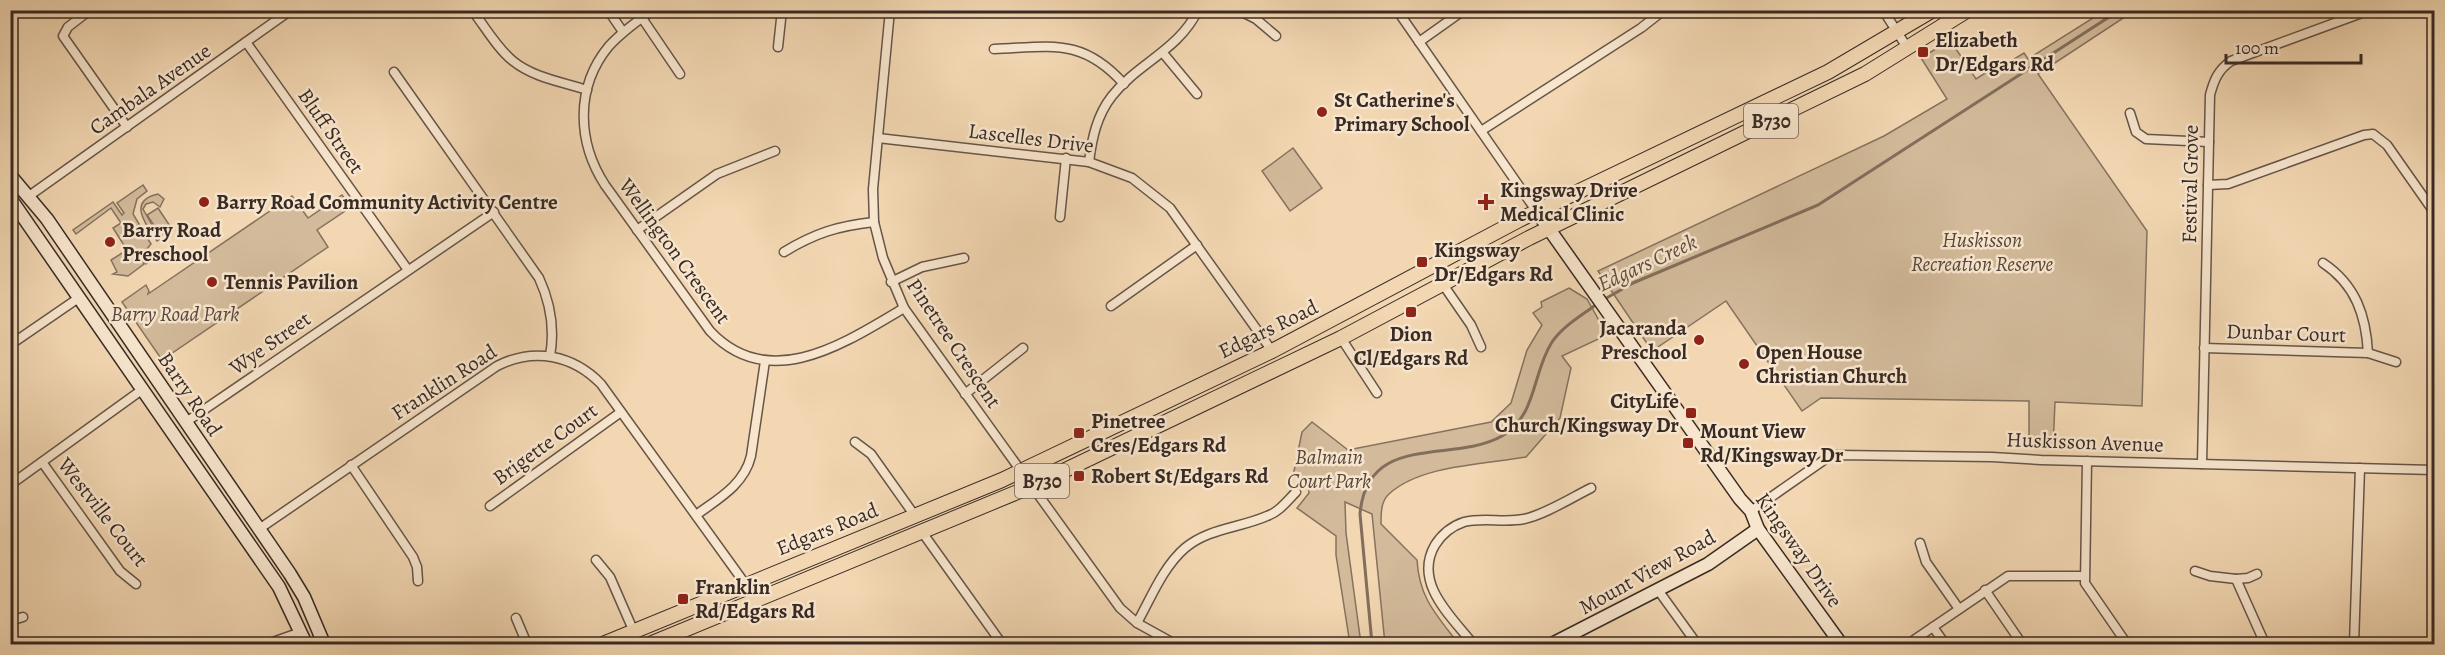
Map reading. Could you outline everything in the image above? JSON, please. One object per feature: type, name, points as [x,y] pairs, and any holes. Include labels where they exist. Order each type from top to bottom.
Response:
[{"type":"main road","name":"Edgars Road","points":[[603,645],[1021,471],[1150,410],[1386,293],[1537,212],[1828,72],[1898,33],[1933,10]]},
{"type":"main road","name":"Edgars Road","points":[[650,645],[1032,486],[1159,426],[1341,338],[1550,228],[1865,74],[1968,10]]},
{"type":"main road","points":[[1386,293],[1395,309]]},
{"type":"main road","points":[[1150,410],[1159,426]]},
{"type":"main road","points":[[832,550],[839,567]]},
{"type":"street","points":[[90,10],[65,29],[63,36],[127,127]]},
{"type":"street","name":"Cambala Avenue","points":[[30,196],[291,10]]},
{"type":"street","points":[[608,10],[623,32]]},
{"type":"street","name":"Wellington Crescent","points":[[653,10],[623,32],[600,59],[587,90],[583,124],[590,160],[604,185],[717,339],[735,352],[765,361],[780,362],[803,358],[850,338],[904,308]]},
{"type":"street","points":[[778,48],[782,10]]},
{"type":"street","name":"Pinetree Crescent","points":[[890,10],[873,189],[874,222],[882,258],[904,308],[1021,471]]},
{"type":"street","points":[[1089,162],[1097,122],[1112,95],[1183,35],[1198,10]]},
{"type":"street","points":[[1239,10],[1256,19],[1276,36]]},
{"type":"street","name":"Kingsway Drive","points":[[1397,10],[1537,212],[1740,499],[1751,511],[1758,529],[1841,643]]},
{"type":"street","points":[[1419,42],[1464,10]]},
{"type":"street","points":[[1481,130],[1641,28],[1664,10]]},
{"type":"street","points":[[1883,10],[1908,48]]},
{"type":"street","name":"Festival Grove","points":[[2202,464],[2210,95],[2213,82],[2225,65],[2241,57],[2370,10]]},
{"type":"street","points":[[475,14],[496,43],[514,62],[534,74],[587,90]]},
{"type":"street","points":[[642,18],[680,74]]},
{"type":"street","name":"Bluff Street","points":[[246,42],[408,270]]},
{"type":"street","points":[[994,49],[1057,47],[1078,50],[1102,63],[1124,84]]},
{"type":"street","points":[[1163,53],[1197,94]]},
{"type":"street","points":[[394,72],[533,268],[545,291],[552,318],[550,356]]},
{"type":"street","points":[[2130,113],[2136,132],[2146,139],[2209,142]]},
{"type":"street","points":[[2208,185],[2228,184],[2364,135],[2373,134],[2387,145],[2434,212]]},
{"type":"street","name":"Lascelles Drive","points":[[878,138],[1066,158],[1119,171],[1144,186],[1170,208],[1272,351]]},
{"type":"street","points":[[637,230],[717,174],[774,151]]},
{"type":"street","points":[[1060,217],[1066,158]]},
{"type":"street","name":"Barry Road","points":[[10,175],[30,196],[297,585],[324,645]]},
{"type":"street","points":[[13,202],[30,196]]},
{"type":"street","name":"Barry Road","points":[[13,202],[287,601],[306,645]]},
{"type":"street","name":"Wye Street","points":[[186,422],[494,212]]},
{"type":"street","points":[[784,252],[830,229],[874,222]]},
{"type":"street","points":[[1110,306],[1197,245]]},
{"type":"street","points":[[891,282],[922,267],[964,258]]},
{"type":"street","name":"Dunbar Court","points":[[2324,263],[2341,278],[2361,310],[2367,328],[2368,353]]},
{"type":"street","points":[[1442,284],[1471,325],[1481,347]]},
{"type":"street","points":[[10,345],[80,297]]},
{"type":"street","points":[[1341,338],[1377,393]]},
{"type":"street","points":[[965,394],[1023,348]]},
{"type":"street","name":"Dunbar Court","points":[[2204,348],[2368,353],[2396,362]]},
{"type":"street","name":"Franklin Road","points":[[259,529],[497,366],[519,357],[550,356],[576,365],[594,377],[746,585]]},
{"type":"street","points":[[696,515],[732,488],[747,470],[765,361]]},
{"type":"street","points":[[10,485],[143,389]]},
{"type":"street","name":"Brigette Court","points":[[490,506],[621,412]]},
{"type":"street","points":[[855,442],[871,454],[915,516]]},
{"type":"street","name":"Huskisson Avenue","points":[[1751,511],[1827,458],[1837,455],[2434,470]]},
{"type":"street","points":[[2087,461],[2084,576],[2091,594],[2127,645]]},
{"type":"street","name":"Westville Court","points":[[42,462],[120,571],[136,584]]},
{"type":"street","points":[[351,465],[413,557],[417,567],[418,581]]},
{"type":"street","points":[[2354,645],[2360,468]]},
{"type":"street","points":[[1032,486],[1111,597],[1137,623],[1175,645]]},
{"type":"street","points":[[1473,645],[1441,604],[1431,587],[1428,575],[1429,561],[1437,542],[1457,525],[1477,520],[1524,519],[1591,488]]},
{"type":"street","points":[[1137,623],[1168,567],[1185,548],[1205,535],[1267,517],[1281,508],[1296,492]]},
{"type":"street","points":[[245,538],[259,529]]},
{"type":"street","name":"Mount View Road","points":[[1556,644],[1708,564],[1758,529]]},
{"type":"street","points":[[922,532],[1002,645]]},
{"type":"street","points":[[1920,543],[1926,562],[1959,609]]},
{"type":"street","points":[[596,560],[610,577],[634,632]]},
{"type":"street","points":[[2195,570],[2210,576],[2236,579],[2248,578],[2257,574]]},
{"type":"street","points":[[1908,645],[2002,578],[2013,575],[2084,576]]},
{"type":"street","points":[[2236,579],[2265,645]]},
{"type":"street","points":[[1658,590],[1697,645]]},
{"type":"street","points":[[1985,590],[2022,645]]},
{"type":"street","points":[[10,621],[24,617]]},
{"type":"street","points":[[516,618],[527,645]]},
{"type":"street","points":[[1933,627],[1945,645]]},
{"type":"street","points":[[267,645],[301,632]]},
{"type":"green space","name":"Huskisson Recreation Reserve","points":[[2104,11],[2134,11],[2038,74],[2147,231],[2142,406],[2055,402],[2053,448],[2029,446],[2029,401],[1821,398],[1802,411],[1726,301],[1652,351],[1598,271],[1884,136],[1947,99],[1921,58],[1950,40],[1976,79],[2004,61],[2006,64],[2024,53],[2028,59]]},
{"type":"green space","points":[[1293,148],[1322,188],[1290,211],[1262,171]]},
{"type":"green space","points":[[143,185],[147,191],[137,199],[133,214],[151,244],[147,249],[153,259],[146,264],[140,256],[144,264],[128,276],[113,274],[117,272],[111,260],[127,250],[113,228],[121,223],[111,208],[76,234],[73,230],[113,202],[122,215],[124,213],[117,203]]},
{"type":"green space","points":[[158,194],[164,199],[160,207],[153,202],[146,204],[143,209],[160,239],[157,241],[144,221],[141,208],[148,197]]},
{"type":"green space","name":"Barry Road Park","points":[[342,195],[351,207],[317,230],[328,247],[162,360],[122,302],[146,285],[148,294],[292,196],[308,218]]},
{"type":"green space","points":[[158,208],[172,229],[161,236],[147,215]]},
{"type":"green space","name":"Balmain Court Park","points":[[1569,288],[1587,299],[1607,335],[1562,356],[1571,368],[1560,418],[1526,457],[1435,471],[1402,484],[1386,497],[1383,504],[1381,524],[1417,560],[1418,572],[1428,602],[1454,638],[1449,644],[1385,644],[1372,514],[1345,502],[1346,533],[1361,644],[1350,644],[1336,555],[1336,536],[1297,508],[1309,493],[1308,485],[1293,476],[1302,432],[1312,422],[1348,450],[1491,422],[1511,403],[1527,350],[1542,325],[1533,313],[1542,307],[1541,302]]},
{"type":"waterway","name":"Edgars Creek","points":[[1603,300],[1633,283],[1818,205],[2120,10]]},
{"type":"waterway","name":"Edgars Creek","points":[[1372,644],[1360,514],[1366,488],[1378,471],[1395,460],[1415,454],[1482,444],[1502,436],[1522,417],[1528,406],[1546,354],[1556,336],[1597,304]]},
{"type":"place","name":"Elizabeth Dr/Edgars Rd","points":[[1923,52]]},
{"type":"place","name":"St Catherine's Primary School","points":[[1322,112]]},
{"type":"place","name":"Barry Road Community Activity Centre","points":[[204,202]]},
{"type":"place","name":"Kingsway Drive Medical Clinic","points":[[1486,202]]},
{"type":"place","name":"Barry Road Preschool","points":[[110,242]]},
{"type":"place","name":"Kingsway Dr/Edgars Rd","points":[[1422,262]]},
{"type":"place","name":"Tennis Pavilion","points":[[212,282]]},
{"type":"place","name":"Dion Cl/Edgars Rd","points":[[1411,312]]},
{"type":"place","name":"Jacaranda Preschool","points":[[1699,340]]},
{"type":"place","name":"Open House Christian Church","points":[[1744,364]]},
{"type":"place","name":"CityLife Church/Kingsway Dr","points":[[1691,413]]},
{"type":"place","name":"Pinetree Cres/Edgars Rd","points":[[1079,433]]},
{"type":"place","name":"Mount View Rd/Kingsway Dr","points":[[1688,443]]},
{"type":"place","name":"Robert St/Edgars Rd","points":[[1079,476]]},
{"type":"place","name":"Franklin Rd/Edgars Rd","points":[[683,599]]}]
